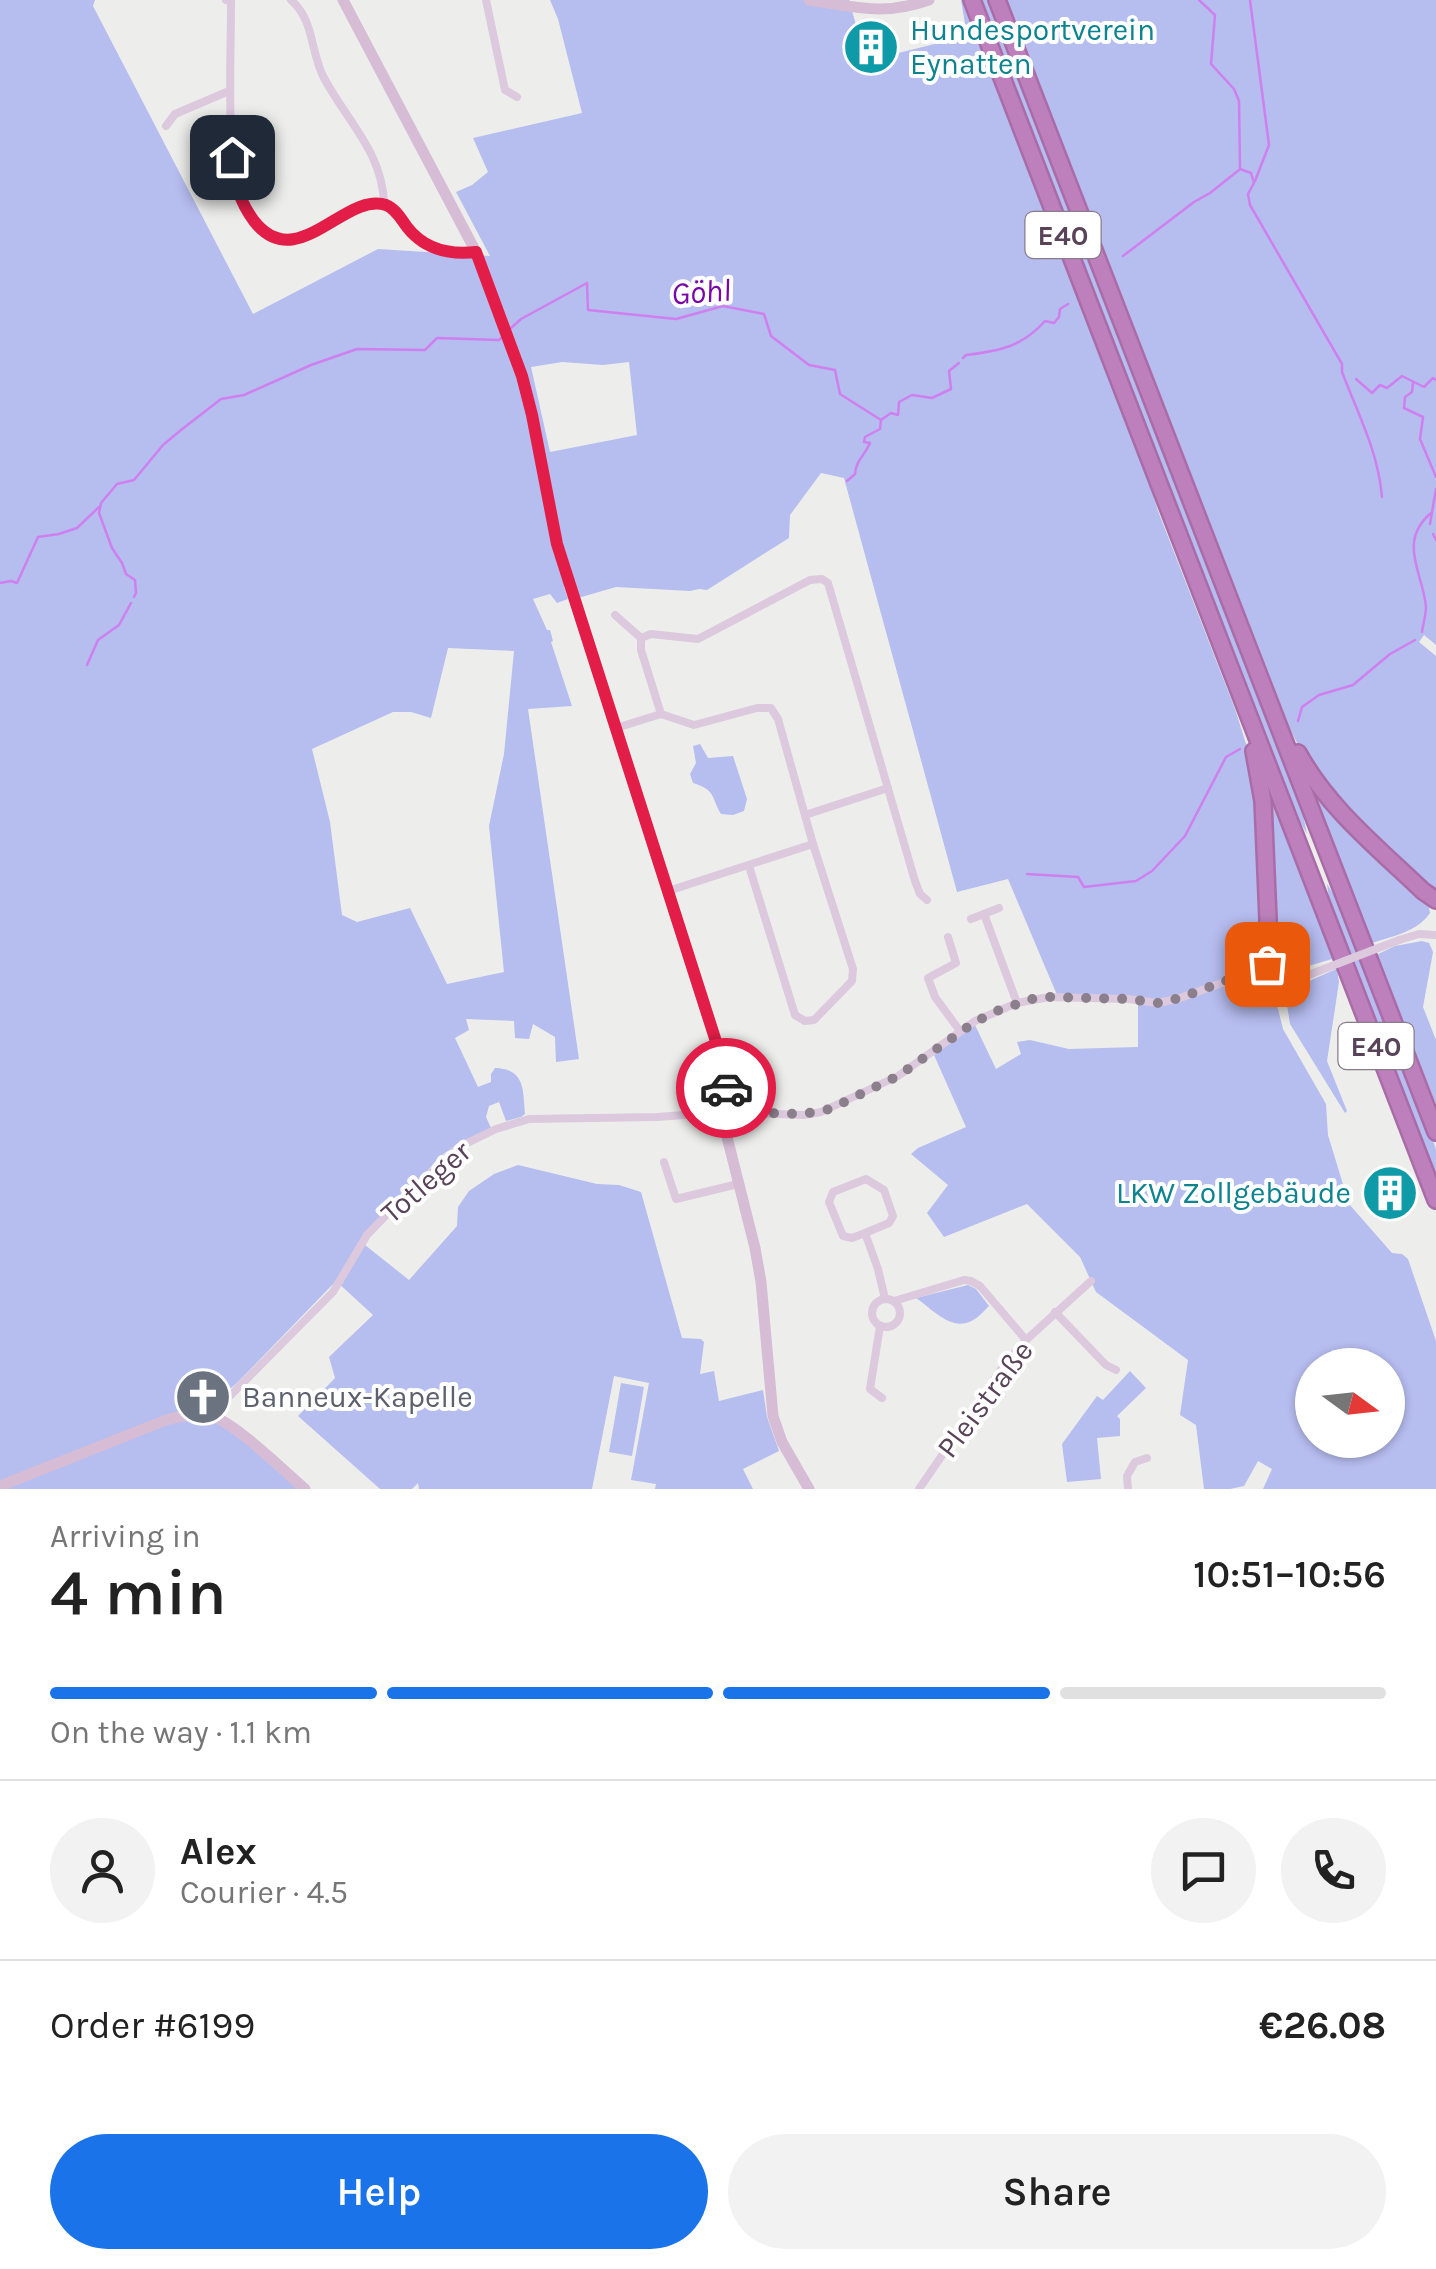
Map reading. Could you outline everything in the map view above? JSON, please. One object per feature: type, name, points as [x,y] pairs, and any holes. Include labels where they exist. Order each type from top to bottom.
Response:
[{"type":"highway","name":"E40","points":[[972,0],[1436,1200]]},
{"type":"highway","name":"E40","points":[[997,0],[1436,1132]]},
{"type":"highway","points":[[1248,712],[1249,736],[1261,784],[1268,941],[1265,968],[1251,980]]},
{"type":"highway","points":[[1280,730],[1329,800],[1435,898]]},
{"type":"highway","points":[[1268,941],[1278,984]]},
{"type":"highway","points":[[1338,949],[1344,997]]},
{"type":"street","points":[[240,0],[229,1],[232,174],[247,211],[261,229],[290,240],[304,237],[364,206],[384,204],[395,210],[423,244],[461,254],[476,252]]},
{"type":"street","points":[[291,0],[308,21],[322,74],[373,156],[384,182],[384,204]]},
{"type":"street","points":[[343,0],[476,252],[522,376],[557,544],[720,1054],[726,1086],[726,1133],[761,1282],[772,1416],[809,1489]]},
{"type":"street","points":[[486,0],[505,90],[518,98]]},
{"type":"street","points":[[809,0],[880,10],[903,9],[929,0]]},
{"type":"street","points":[[166,126],[175,114],[230,90]]},
{"type":"street","points":[[641,638],[651,634],[698,639],[810,580],[822,578],[828,583],[915,881],[927,900]]},
{"type":"street","points":[[614,615],[641,638],[641,650],[661,714]]},
{"type":"street","points":[[616,728],[661,714],[694,725],[757,708],[771,708],[778,719],[854,975],[814,1020],[805,1021],[795,1014],[749,866]]},
{"type":"street","points":[[805,815],[888,788]]},
{"type":"street","points":[[668,891],[814,844]]},
{"type":"street","points":[[971,919],[999,908]]},
{"type":"street","points":[[984,914],[1016,1004]]},
{"type":"street","points":[[1278,984],[1415,934],[1434,931]]},
{"type":"street","points":[[948,937],[956,963],[928,978],[935,996],[960,1031]]},
{"type":"street","name":"Totleger","points":[[211,1415],[320,1307],[339,1284],[367,1234],[458,1147],[496,1128],[529,1118],[821,1112],[898,1076],[960,1031],[1016,1004],[1048,997],[1158,1003],[1231,979],[1278,984]]},
{"type":"street","points":[[664,1162],[676,1199],[738,1184]]},
{"type":"street","points":[[866,1180],[884,1190],[894,1216],[890,1222],[864,1233],[852,1238],[843,1236],[829,1202],[833,1192],[866,1180]]},
{"type":"street","points":[[864,1233],[889,1300],[900,1308],[900,1318],[890,1327],[880,1326],[872,1310],[877,1302],[889,1300],[964,1280],[980,1286],[1026,1340]]},
{"type":"street","name":"Pleistraße","points":[[919,1489],[1002,1368],[1026,1340],[1091,1281]]},
{"type":"street","name":"Pleistraße","points":[[1055,1312],[1106,1365],[1116,1370]]},
{"type":"street","points":[[880,1326],[870,1390],[882,1398]]},
{"type":"street","points":[[0,1486],[166,1420],[192,1414],[211,1415],[236,1431],[305,1489]]},
{"type":"street","points":[[1128,1489],[1127,1476],[1135,1462],[1147,1458]]},
{"type":"shaded area","points":[[0,0],[95,0],[93,6],[253,314],[378,249],[490,256],[456,192],[488,172],[473,138],[582,113],[550,0],[849,0],[866,61],[967,36],[963,0],[1145,468],[1247,747],[1265,956],[1256,972],[1259,988],[1274,993],[1283,1029],[1326,1104],[1328,1135],[1349,1204],[1392,1253],[1408,1259],[1436,1341],[1436,1489],[1263,1489],[1272,1469],[1258,1461],[1244,1486],[1204,1489],[1196,1425],[1180,1415],[1188,1360],[1096,1292],[1080,1257],[1027,1204],[944,1237],[927,1213],[948,1185],[911,1154],[966,1127],[934,1055],[975,1025],[996,1069],[1021,1054],[1017,1042],[1030,1040],[1069,1049],[1138,1047],[1138,997],[1057,995],[1008,879],[957,892],[844,478],[821,473],[790,515],[789,538],[707,590],[616,587],[578,598],[573,583],[564,587],[568,599],[557,603],[550,594],[533,599],[550,630],[572,706],[528,709],[579,1059],[556,1062],[555,1037],[533,1024],[529,1039],[515,1038],[514,1021],[466,1019],[469,1030],[455,1038],[478,1087],[491,1082],[495,1068],[512,1072],[520,1082],[525,1114],[506,1121],[499,1102],[489,1106],[486,1117],[491,1128],[439,1158],[360,1241],[409,1280],[457,1226],[458,1207],[469,1191],[494,1174],[518,1165],[641,1192],[682,1338],[704,1342],[700,1374],[714,1371],[719,1401],[763,1390],[779,1451],[743,1469],[753,1489],[655,1489],[656,1484],[631,1480],[649,1383],[614,1376],[592,1489],[419,1489],[418,1483],[412,1489],[380,1489],[298,1416],[335,1378],[329,1357],[373,1315],[336,1281],[237,1383],[225,1393],[205,1392],[198,1399],[206,1420],[234,1433],[298,1489],[0,1489]],"holes":[[[562,362],[629,362],[637,435],[550,452],[531,367]],[[448,648],[514,651],[504,754],[489,826],[504,972],[447,984],[410,908],[357,922],[342,915],[330,822],[312,749],[393,712],[431,718]]]},
{"type":"shaded area","points":[[976,0],[993,0],[1299,794],[1307,834],[1282,790]]},
{"type":"shaded area","points":[[1007,0],[1436,0],[1436,645],[1424,635],[1419,642],[1436,656],[1436,889],[1431,889],[1353,817],[1319,778],[1291,731]]},
{"type":"shaded area","points":[[700,744],[708,758],[733,756],[747,799],[744,811],[721,814],[709,791],[693,783],[693,746]]},
{"type":"shaded area","points":[[1268,791],[1337,970],[1339,982],[1327,1061],[1345,1113],[1290,1024],[1285,992],[1336,969],[1332,959],[1282,974],[1275,960]]},
{"type":"shaded area","points":[[1313,792],[1428,902],[1430,913],[1418,925],[1372,943]]},
{"type":"shaded area","points":[[1327,884],[1348,916],[1436,1149],[1436,1190],[1331,914]]},
{"type":"shaded area","points":[[1429,943],[1433,952],[1423,1007],[1436,1040],[1436,1104],[1376,955],[1395,946]]},
{"type":"shaded area","points":[[968,1285],[989,1306],[962,1324],[948,1321],[916,1298]]},
{"type":"shaded area","points":[[1130,1371],[1146,1388],[1117,1416],[1120,1436],[1097,1438],[1101,1479],[1067,1482],[1062,1444],[1097,1396],[1103,1400]]},
{"type":"shaded area","points":[[621,1383],[644,1387],[632,1456],[609,1452]]},
{"type":"waterway","name":"Göhl","points":[[1199,0],[1215,15],[1211,64],[1234,89],[1239,101],[1240,168]]},
{"type":"waterway","name":"Göhl","points":[[1250,0],[1269,145],[1255,181]]},
{"type":"waterway","name":"Göhl","points":[[1240,169],[1251,173],[1254,183],[1248,194],[1250,205],[1342,364],[1372,448],[1382,497]]},
{"type":"waterway","name":"Göhl","points":[[1123,256],[1239,170]]},
{"type":"waterway","name":"Göhl","points":[[511,328],[587,283],[588,310],[676,319],[723,306],[764,314],[771,336],[809,365],[835,370],[840,394],[881,420],[891,413],[898,415],[899,402],[912,395],[932,398],[951,389],[949,371],[959,363]]},
{"type":"waterway","name":"Göhl","points":[[963,358],[1019,342],[1045,321],[1054,323],[1060,309],[1068,304]]},
{"type":"waterway","name":"Göhl","points":[[134,597],[135,580],[126,574],[112,548],[99,513],[101,503],[117,484],[134,480],[163,445],[221,399],[244,395],[357,349],[425,350],[437,338],[501,338]]},
{"type":"waterway","name":"Göhl","points":[[1356,379],[1372,393],[1380,385],[1387,388],[1402,376],[1424,387],[1433,378],[1436,380]]},
{"type":"waterway","name":"Göhl","points":[[1413,383],[1404,408],[1423,417],[1420,439],[1436,477]]},
{"type":"waterway","points":[[847,481],[855,474],[870,443],[864,442],[865,437],[880,429],[881,420]]},
{"type":"waterway","points":[[1430,524],[1436,489]]},
{"type":"waterway","name":"Göhl","points":[[0,583],[17,583],[38,537],[77,528],[99,507]]},
{"type":"waterway","name":"Göhl","points":[[1422,632],[1426,607],[1414,547],[1415,535],[1431,513]]},
{"type":"waterway","points":[[1433,534],[1436,540]]},
{"type":"waterway","name":"Göhl","points":[[87,665],[98,640],[119,625],[131,603]]},
{"type":"waterway","name":"Göhl","points":[[1298,721],[1302,707],[1319,695],[1353,685],[1390,654],[1415,640]]},
{"type":"waterway","name":"Göhl","points":[[1027,874],[1078,877],[1084,887],[1136,881],[1152,871],[1185,836],[1226,757],[1240,749]]},
{"type":"way so far","points":[[726,1088],[726,1112],[821,1112],[898,1076],[960,1031],[1016,1004],[1048,997],[1158,1003],[1231,979],[1251,980],[1267,964]]},
{"type":"place","name":"Hundesportverein Eynatten","points":[[871,47]]},
{"type":"place","name":"LKW Zollgebäude","points":[[1390,1193]]},
{"type":"place","name":"Banneux-Kapelle","points":[[203,1397]]},
{"type":"route","points":[[232,157],[232,174],[247,211],[261,229],[278,238],[304,237],[364,206],[384,204],[395,210],[423,244],[461,254],[476,252],[522,376],[557,544],[720,1054],[726,1088]]}]
